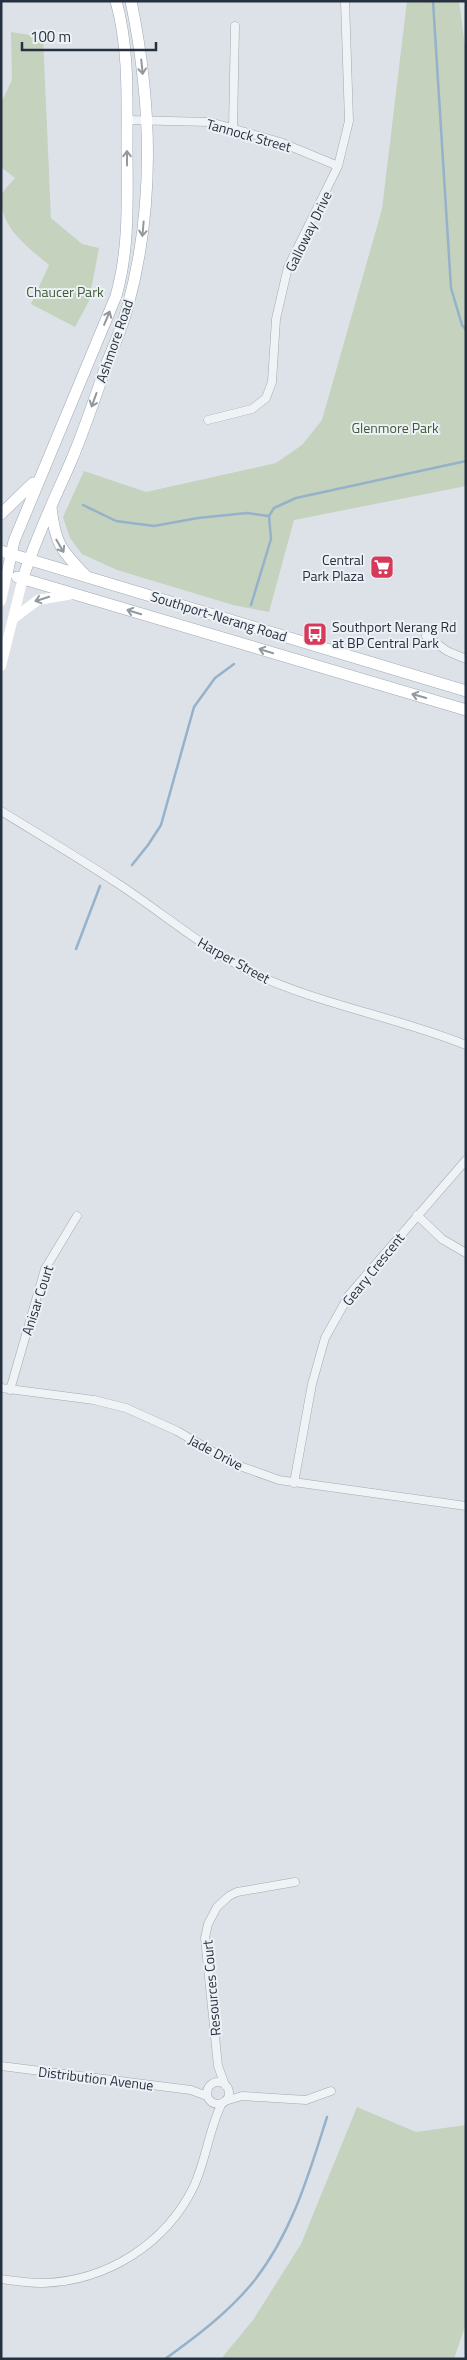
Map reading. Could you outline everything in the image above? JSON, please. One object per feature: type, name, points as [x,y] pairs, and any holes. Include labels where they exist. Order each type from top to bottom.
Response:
[{"type":"main road","name":"Ashmore Road","points":[[1,601],[6,553],[116,296],[123,271],[127,236],[127,120],[124,54],[116,1]]},
{"type":"main road","name":"Ashmore Road","points":[[1,666],[29,560],[72,457],[127,311],[142,238],[147,182],[148,119],[139,43],[131,1]]},
{"type":"main road","points":[[1,514],[40,477]]},
{"type":"main road","points":[[51,505],[58,543],[64,553],[88,578]]},
{"type":"main road","name":"Southport-Nerang Road","points":[[6,553],[466,691]]},
{"type":"main road","name":"Southport-Nerang Road","points":[[4,573],[466,710]]},
{"type":"main road","points":[[14,618],[38,600],[76,594]]},
{"type":"street","name":"Galloway Drive","points":[[208,420],[252,409],[266,398],[272,382],[276,318],[288,267],[338,166],[349,121],[345,1]]},
{"type":"street","points":[[233,128],[235,26]]},
{"type":"street","name":"Tannock Street","points":[[127,120],[148,119],[210,122],[280,142],[338,166]]},
{"type":"street","points":[[426,636],[446,651],[466,659]]},
{"type":"street","name":"Harper Street","points":[[1,810],[118,883],[210,950],[242,967],[273,982],[416,1027],[466,1045]]},
{"type":"street","name":"Geary Crescent","points":[[294,1483],[312,1384],[325,1338],[349,1295],[466,1160]]},
{"type":"street","points":[[417,1215],[442,1239],[466,1253]]},
{"type":"street","name":"Anisar Court","points":[[10,1390],[45,1269],[77,1216]]},
{"type":"street","name":"Jade Drive","points":[[1,1388],[94,1400],[126,1408],[177,1431],[234,1464],[294,1483],[466,1506]]},
{"type":"street","name":"Resources Court","points":[[218,2066],[205,1945],[210,1919],[223,1901],[236,1892],[295,1882]]},
{"type":"street","name":"Distribution Avenue","points":[[1,2066],[192,2090]]},
{"type":"street","points":[[214,2118],[208,2098],[210,2085],[218,2066]]},
{"type":"street","points":[[1,2279],[45,2283],[81,2278],[114,2266],[140,2250],[163,2230],[192,2189],[214,2118],[229,2095],[218,2066]]},
{"type":"street","points":[[192,2090],[218,2082],[242,2096]]},
{"type":"street","points":[[192,2090],[215,2104],[242,2096],[306,2100],[331,2092]]},
{"type":"green space","name":"Glenmore Park","points":[[407,1],[459,1],[466,54],[466,486],[294,520],[269,612],[233,605],[117,570],[82,554],[70,538],[63,517],[84,471],[146,492],[276,463],[302,445],[322,420],[382,209]]},
{"type":"green space","name":"Chaucer Park","points":[[11,32],[43,37],[51,218],[82,244],[99,248],[89,301],[75,327],[31,304],[49,265],[33,252],[10,228],[2,208],[2,194],[15,178],[1,167],[1,103],[12,80]]},
{"type":"green space","points":[[357,2107],[416,2132],[466,2125],[466,2323],[454,2359],[221,2359],[253,2320],[301,2244]]},
{"type":"waterway","points":[[433,1],[451,288],[462,325],[466,330]]},
{"type":"waterway","points":[[251,605],[271,539],[269,516],[274,508],[296,498],[466,461]]},
{"type":"waterway","points":[[83,505],[116,521],[154,526],[198,518],[247,513],[269,516]]},
{"type":"waterway","points":[[132,865],[161,825],[194,707],[215,678],[234,664]]},
{"type":"waterway","points":[[76,949],[100,886]]},
{"type":"waterway","points":[[165,2359],[223,2313],[254,2281],[267,2263],[279,2243],[298,2202],[327,2117]]},
{"type":"place","name":"Central Park Plaza","points":[[382,567]]},
{"type":"place","name":"Southport Nerang Rd at BP Central Park","points":[[315,634]]}]
